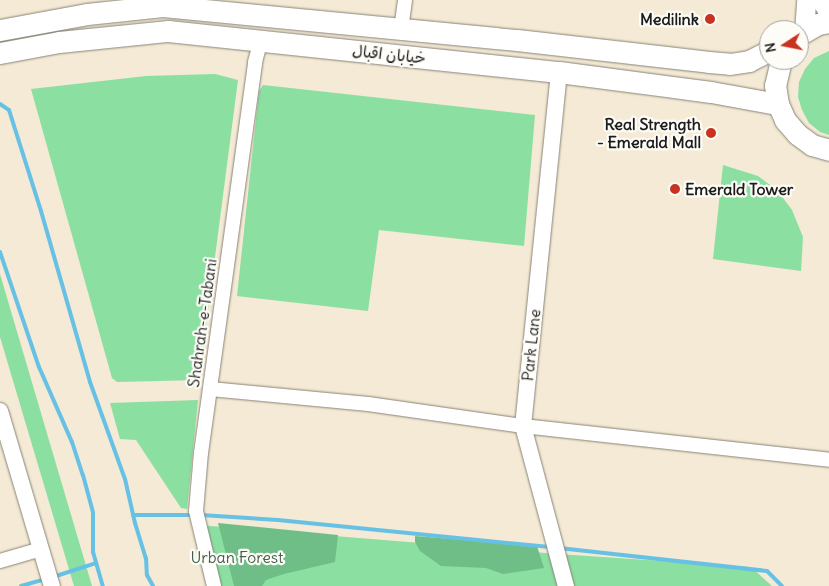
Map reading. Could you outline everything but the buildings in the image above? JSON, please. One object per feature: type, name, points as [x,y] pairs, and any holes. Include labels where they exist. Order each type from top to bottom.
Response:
[{"type":"main road","points":[[803,20],[806,0]]},
{"type":"main road","points":[[821,0],[829,14]]},
{"type":"main road","name":"خیابان اقبال","points":[[0,30],[86,7],[163,6],[730,64],[749,61],[759,56]]},
{"type":"main road","points":[[809,31],[829,22]]},
{"type":"main road","name":"خیابان اقبال","points":[[0,53],[59,42],[168,31],[559,72],[778,104]]},
{"type":"main road","points":[[709,62],[762,73],[768,82],[768,89],[747,98]]},
{"type":"main road","points":[[779,70],[775,85],[778,104],[785,120],[797,134],[829,154]]},
{"type":"street","points":[[401,29],[405,0]]},
{"type":"street","name":"Shahrah-e-Tabani","points":[[214,586],[196,511],[210,389],[255,62],[260,40]]},
{"type":"street","name":"Park Lane","points":[[559,72],[554,99],[523,426],[566,586]]},
{"type":"street","points":[[210,389],[368,404],[523,426],[829,460]]},
{"type":"street","points":[[0,411],[52,586]]},
{"type":"street","points":[[0,561],[41,549]]},
{"type":"green space","points":[[829,51],[829,135],[820,132],[809,123],[798,97],[799,82],[805,70],[809,70],[809,64],[814,58]]},
{"type":"green space","points":[[215,74],[238,80],[199,380],[117,382],[112,378],[31,89],[146,76]]},
{"type":"green space","points":[[263,85],[535,115],[524,246],[379,230],[368,311],[237,296],[259,91]]},
{"type":"green space","points":[[723,165],[758,176],[777,190],[792,210],[803,237],[801,271],[713,259]]},
{"type":"green space","points":[[0,274],[92,586],[74,586],[0,337]]},
{"type":"green space","points":[[198,400],[187,509],[181,508],[136,440],[120,439],[110,403]]},
{"type":"green space","points":[[218,523],[338,535],[335,562],[284,574],[266,580],[262,586],[234,586]]},
{"type":"green space","name":"Urban Forest","points":[[198,525],[558,554],[751,567],[772,586],[214,586]]},
{"type":"green space","points":[[415,536],[537,546],[544,568],[503,574],[486,568],[441,566],[420,551],[415,542]]},
{"type":"waterway","points":[[0,104],[9,110],[41,211],[90,382],[125,479],[135,523],[146,558],[147,575],[153,586]]},
{"type":"waterway","points":[[0,252],[39,367],[72,442],[83,475],[93,513],[93,552],[103,586]]},
{"type":"waterway","points":[[133,515],[194,515]]},
{"type":"waterway","points":[[201,515],[278,520],[550,547]]},
{"type":"waterway","points":[[559,548],[767,571],[782,586]]},
{"type":"waterway","points":[[53,577],[96,563]]},
{"type":"waterway","points":[[21,586],[46,579]]},
{"type":"place","name":"Medilink","points":[[710,19]]},
{"type":"place","name":"Real Strength - Emerald Mall","points":[[711,133]]},
{"type":"place","name":"Emerald Tower","points":[[675,189]]}]
